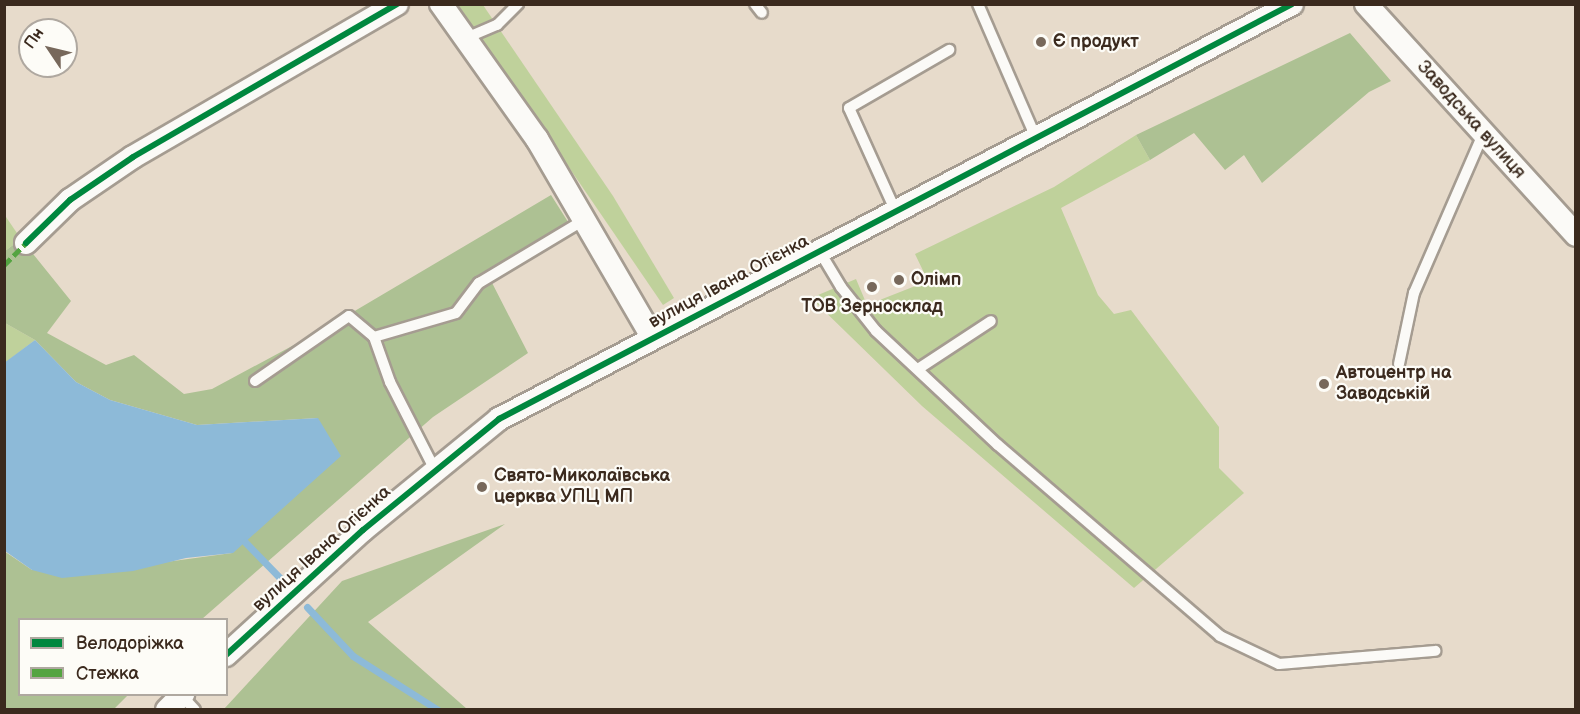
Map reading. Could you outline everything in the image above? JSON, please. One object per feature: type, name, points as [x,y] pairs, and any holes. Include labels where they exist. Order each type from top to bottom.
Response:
[{"type":"street","points":[[26,243],[70,200],[133,157],[397,4]]},
{"type":"street","points":[[441,4],[537,139],[653,338]]},
{"type":"street","name":"вулиця Івана Огієнка","points":[[228,653],[363,530],[499,419],[1292,4]]},
{"type":"street","name":"Заводська вулиця","points":[[1366,4],[1575,235]]},
{"type":"lane","points":[[466,38],[497,25],[518,4]]},
{"type":"lane","points":[[978,4],[1036,138]]},
{"type":"lane","points":[[896,212],[849,108],[949,50]]},
{"type":"lane","points":[[1399,364],[1414,293],[1483,134]]},
{"type":"lane","points":[[374,338],[456,313],[478,283],[584,220]]},
{"type":"lane","points":[[820,252],[841,287],[876,331],[1083,519],[1141,564],[1220,636],[1279,664],[1435,651]]},
{"type":"lane","points":[[255,381],[350,316],[374,338],[390,382],[435,471]]},
{"type":"lane","points":[[918,369],[991,321]]},
{"type":"green space","points":[[458,5],[483,5],[613,196],[674,298],[663,305]]},
{"type":"green space","points":[[1350,33],[1391,81],[1369,92],[1262,183],[1244,155],[1225,170],[1194,133],[1150,160],[1136,135]]},
{"type":"green space","points":[[1136,135],[1150,160],[1061,208],[1098,295],[1114,314],[1131,310],[1219,427],[1219,468],[1244,493],[1134,588],[922,406],[811,298],[856,279],[867,305],[928,281],[915,254],[1054,187]]},
{"type":"green space","points":[[551,195],[570,225],[487,273],[528,353],[433,417],[203,618],[18,618],[18,696],[127,696],[114,709],[5,709],[4,551],[32,570],[166,562],[232,553],[318,418],[197,425],[110,400],[76,382],[35,340],[5,323],[5,251],[21,239],[71,301],[47,333],[106,365],[134,355],[184,394],[212,389],[331,325]]},
{"type":"green space","points":[[4,214],[21,239],[5,251],[4,251]]},
{"type":"green space","points":[[5,323],[35,340],[5,363]]},
{"type":"green space","points":[[505,524],[368,622],[467,709],[224,709],[342,581]]},
{"type":"water","points":[[35,340],[76,382],[110,400],[197,425],[318,418],[341,456],[233,553],[186,558],[133,571],[62,578],[32,570],[5,551],[4,363]]},
{"type":"waterway","points":[[245,542],[281,579]]},
{"type":"waterway","points":[[307,607],[353,656],[438,710]]},
{"type":"marked path","points":[[4,265],[26,243]]},
{"type":"cycle path","points":[[26,243],[70,200],[133,157],[397,4]]},
{"type":"cycle path","points":[[228,653],[363,530],[499,419],[1292,4]]},
{"type":"place","name":"Є продукт","points":[[1041,42]]},
{"type":"place","name":"Олімп","points":[[899,280]]},
{"type":"place","name":"ТОВ Зерносклад","points":[[872,287]]},
{"type":"place","name":"Автоцентр на Заводській","points":[[1324,384]]},
{"type":"place","name":"Свято-Миколаївська церква УПЦ МП","points":[[482,487]]}]
